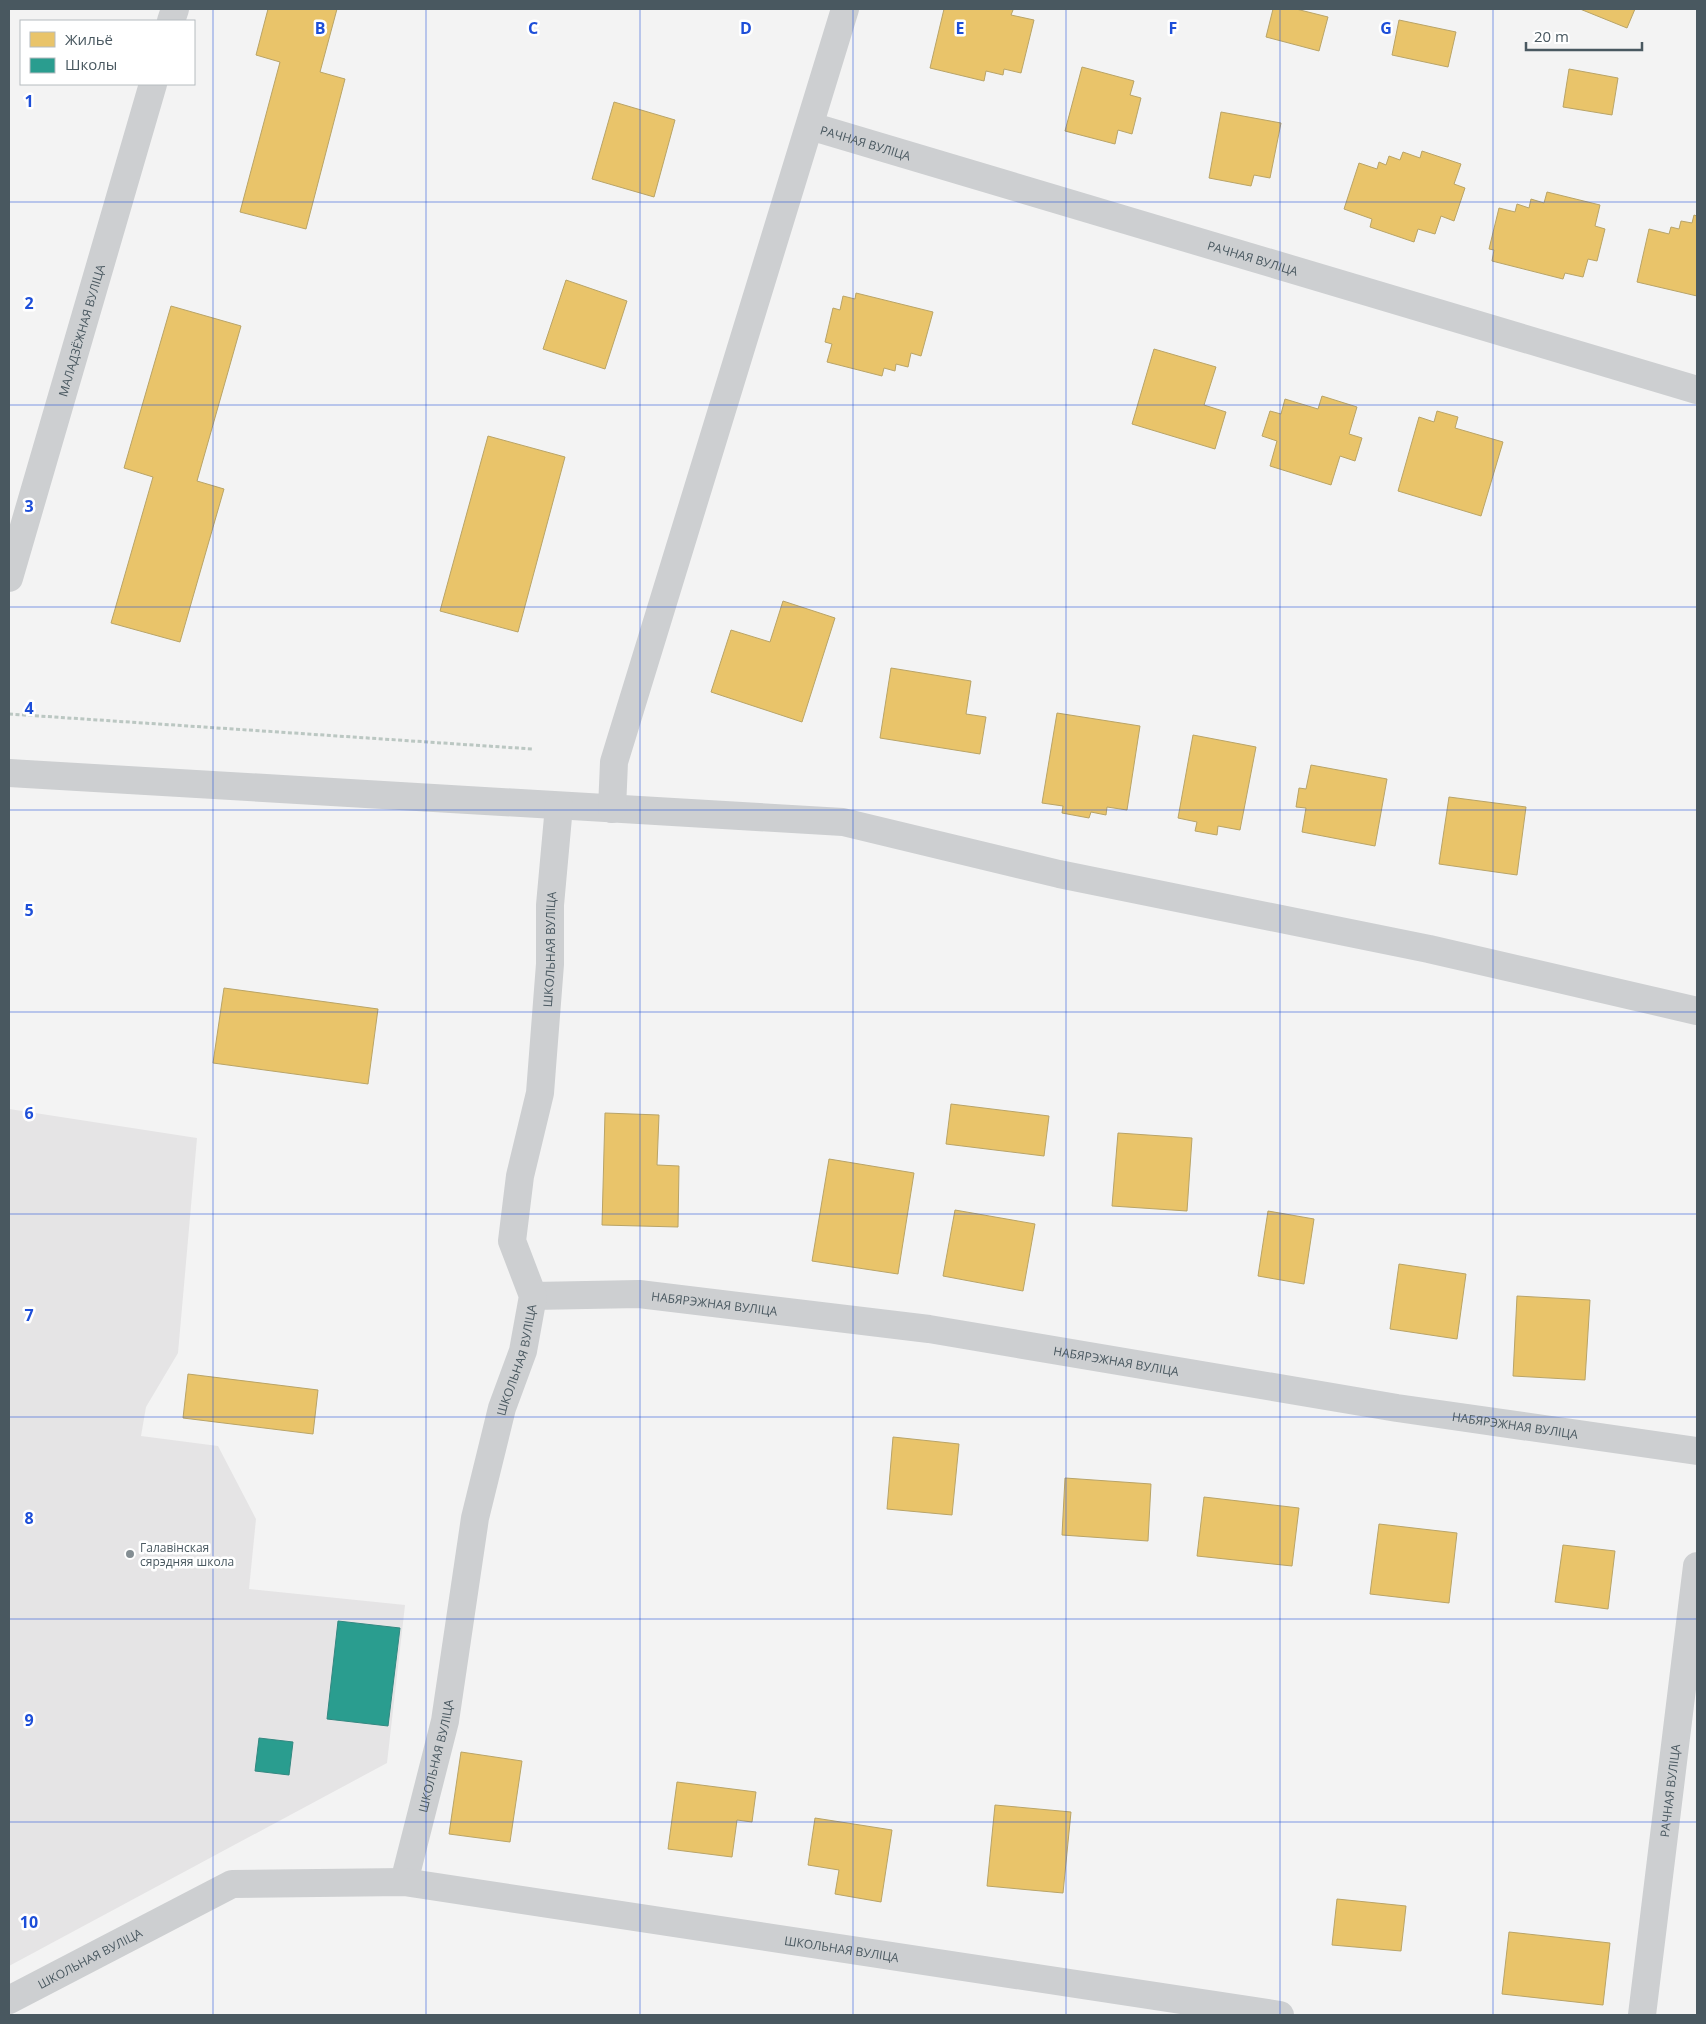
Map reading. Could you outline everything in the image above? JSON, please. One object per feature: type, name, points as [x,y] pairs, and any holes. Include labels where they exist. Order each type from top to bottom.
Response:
[{"type":"street","points":[[612,809],[614,762],[845,9]]},
{"type":"street","name":"МАЛАДЗЁЖНАЯ ВУЛІЦА","points":[[9,578],[153,85]]},
{"type":"street","name":"РАЧНАЯ ВУЛІЦА","points":[[810,126],[1697,390]]},
{"type":"street","points":[[9,773],[843,822],[1059,874],[1429,949],[1697,1011]]},
{"type":"street","name":"ШКОЛЬНАЯ ВУЛІЦА","points":[[404,1882],[445,1721],[475,1518],[502,1408],[523,1350],[533,1296],[512,1241],[520,1176],[540,1093],[550,964],[550,905],[559,806]]},
{"type":"street","name":"НАБЯРЭЖНАЯ ВУЛІЦА","points":[[533,1296],[639,1294],[929,1329],[1397,1408],[1697,1451]]},
{"type":"street","name":"РАЧНАЯ ВУЛІЦА","points":[[1642,2015],[1697,1566]]},
{"type":"street","name":"ШКОЛЬНАЯ ВУЛІЦА","points":[[9,2000],[232,1884],[404,1882],[1280,2015]]},
{"type":"path","points":[[9,714],[532,750]]},
{"type":"shaded area","name":"Галавінская сярэдняя школа","points":[[9,1109],[197,1138],[178,1353],[146,1407],[141,1436],[218,1446],[256,1519],[249,1589],[405,1605],[387,1763],[9,1966]]},
{"type":"building: Жильё","points":[[268,9],[337,9],[320,72],[345,79],[306,229],[240,212],[280,62],[256,55]]},
{"type":"building: Жильё","points":[[944,9],[1010,9],[1013,10],[1011,15],[1034,20],[1021,73],[1004,69],[1003,75],[986,71],[984,81],[930,68]]},
{"type":"building: Жильё","points":[[1273,9],[1296,9],[1328,17],[1319,51],[1266,37]]},
{"type":"building: Жильё","points":[[1580,9],[1635,9],[1627,28]]},
{"type":"building: Жильё","points":[[1399,20],[1456,32],[1448,67],[1392,55]]},
{"type":"building: Жильё","points":[[1082,67],[1134,81],[1130,95],[1141,98],[1132,134],[1118,130],[1115,144],[1065,131]]},
{"type":"building: Жильё","points":[[1569,69],[1618,78],[1612,115],[1563,107]]},
{"type":"building: Жильё","points":[[614,102],[675,120],[654,197],[592,179]]},
{"type":"building: Жильё","points":[[1221,112],[1281,123],[1270,178],[1254,175],[1251,186],[1209,178]]},
{"type":"building: Жильё","points":[[1422,151],[1461,164],[1454,184],[1465,188],[1454,221],[1441,216],[1435,234],[1418,229],[1414,242],[1370,227],[1372,219],[1344,209],[1359,163],[1377,169],[1379,162],[1386,165],[1389,156],[1400,160],[1403,152],[1420,158]]},
{"type":"building: Жильё","points":[[1547,192],[1600,205],[1595,226],[1605,229],[1597,261],[1588,259],[1583,277],[1565,273],[1563,279],[1492,261],[1494,250],[1489,249],[1499,208],[1515,212],[1517,204],[1529,208],[1531,199],[1544,203]]},
{"type":"building: Жильё","points":[[1694,215],[1697,216],[1697,296],[1637,282],[1649,229],[1669,234],[1671,227],[1679,229],[1681,221],[1692,223]]},
{"type":"building: Жильё","points":[[566,280],[627,301],[605,369],[543,349]]},
{"type":"building: Жильё","points":[[856,293],[933,312],[921,356],[911,353],[908,367],[896,364],[895,371],[884,368],[882,376],[827,362],[832,344],[825,342],[833,308],[840,310],[843,296],[855,299]]},
{"type":"building: Жильё","points":[[171,306],[241,326],[197,481],[224,489],[180,642],[111,623],[153,477],[124,468]]},
{"type":"building: Жильё","points":[[1154,349],[1216,367],[1204,405],[1226,412],[1215,449],[1132,424]]},
{"type":"building: Жильё","points":[[1322,396],[1357,407],[1349,434],[1362,438],[1355,461],[1340,456],[1331,485],[1270,466],[1277,441],[1262,436],[1270,411],[1281,414],[1285,399],[1318,409]]},
{"type":"building: Жильё","points":[[1437,411],[1458,417],[1455,428],[1503,442],[1481,516],[1398,491],[1419,417],[1434,422]]},
{"type":"building: Жильё","points":[[488,436],[565,457],[518,632],[440,611]]},
{"type":"building: Жильё","points":[[783,601],[835,618],[802,722],[711,692],[731,630],[770,642]]},
{"type":"building: Жильё","points":[[891,668],[971,681],[966,714],[986,717],[980,754],[880,738]]},
{"type":"building: Жильё","points":[[1057,713],[1140,726],[1127,810],[1107,807],[1106,815],[1091,812],[1089,818],[1062,813],[1063,806],[1042,803]]},
{"type":"building: Жильё","points":[[1193,735],[1256,747],[1240,830],[1218,826],[1217,835],[1195,831],[1197,822],[1178,818]]},
{"type":"building: Жильё","points":[[1311,765],[1387,779],[1375,846],[1302,832],[1306,808],[1296,807],[1299,788],[1306,789]]},
{"type":"building: Жильё","points":[[1449,797],[1526,807],[1517,875],[1439,864]]},
{"type":"building: Жильё","points":[[224,988],[378,1009],[368,1084],[213,1063]]},
{"type":"building: Жильё","points":[[951,1104],[1049,1116],[1044,1156],[946,1144]]},
{"type":"building: Жильё","points":[[605,1113],[659,1115],[657,1165],[679,1166],[678,1227],[602,1225]]},
{"type":"building: Жильё","points":[[1118,1133],[1192,1138],[1187,1211],[1112,1206]]},
{"type":"building: Жильё","points":[[829,1159],[914,1173],[898,1274],[812,1261]]},
{"type":"building: Жильё","points":[[955,1210],[1035,1224],[1023,1291],[943,1276]]},
{"type":"building: Жильё","points":[[1268,1211],[1314,1219],[1304,1284],[1258,1276]]},
{"type":"building: Жильё","points":[[1399,1264],[1466,1274],[1457,1339],[1390,1329]]},
{"type":"building: Жильё","points":[[1517,1296],[1590,1300],[1585,1380],[1513,1376]]},
{"type":"building: Жильё","points":[[188,1374],[318,1390],[313,1434],[183,1418]]},
{"type":"building: Жильё","points":[[893,1437],[959,1444],[952,1515],[887,1509]]},
{"type":"building: Жильё","points":[[1065,1478],[1151,1484],[1148,1541],[1062,1535]]},
{"type":"building: Жильё","points":[[1204,1497],[1299,1508],[1292,1566],[1197,1556]]},
{"type":"building: Жильё","points":[[1379,1524],[1457,1533],[1449,1603],[1370,1594]]},
{"type":"building: Жильё","points":[[1563,1545],[1615,1551],[1608,1609],[1555,1602]]},
{"type":"building: Жильё","points":[[461,1752],[522,1761],[510,1842],[449,1834]]},
{"type":"building: Жильё","points":[[677,1782],[756,1792],[752,1822],[737,1820],[732,1857],[668,1849]]},
{"type":"building: Жильё","points":[[995,1805],[1071,1812],[1063,1893],[987,1886]]},
{"type":"building: Жильё","points":[[815,1818],[892,1830],[881,1902],[835,1894],[839,1870],[808,1865]]},
{"type":"building: Жильё","points":[[1337,1899],[1406,1906],[1401,1951],[1332,1945]]},
{"type":"building: Жильё","points":[[1509,1932],[1610,1943],[1603,2005],[1502,1994]]},
{"type":"building: Школы","points":[[338,1621],[400,1628],[388,1726],[327,1719]]},
{"type":"building: Школы","points":[[259,1738],[293,1742],[289,1775],[255,1771]]},
{"type":"place","name":"Галавінская сярэдняя школа","points":[[130,1554]]}]
